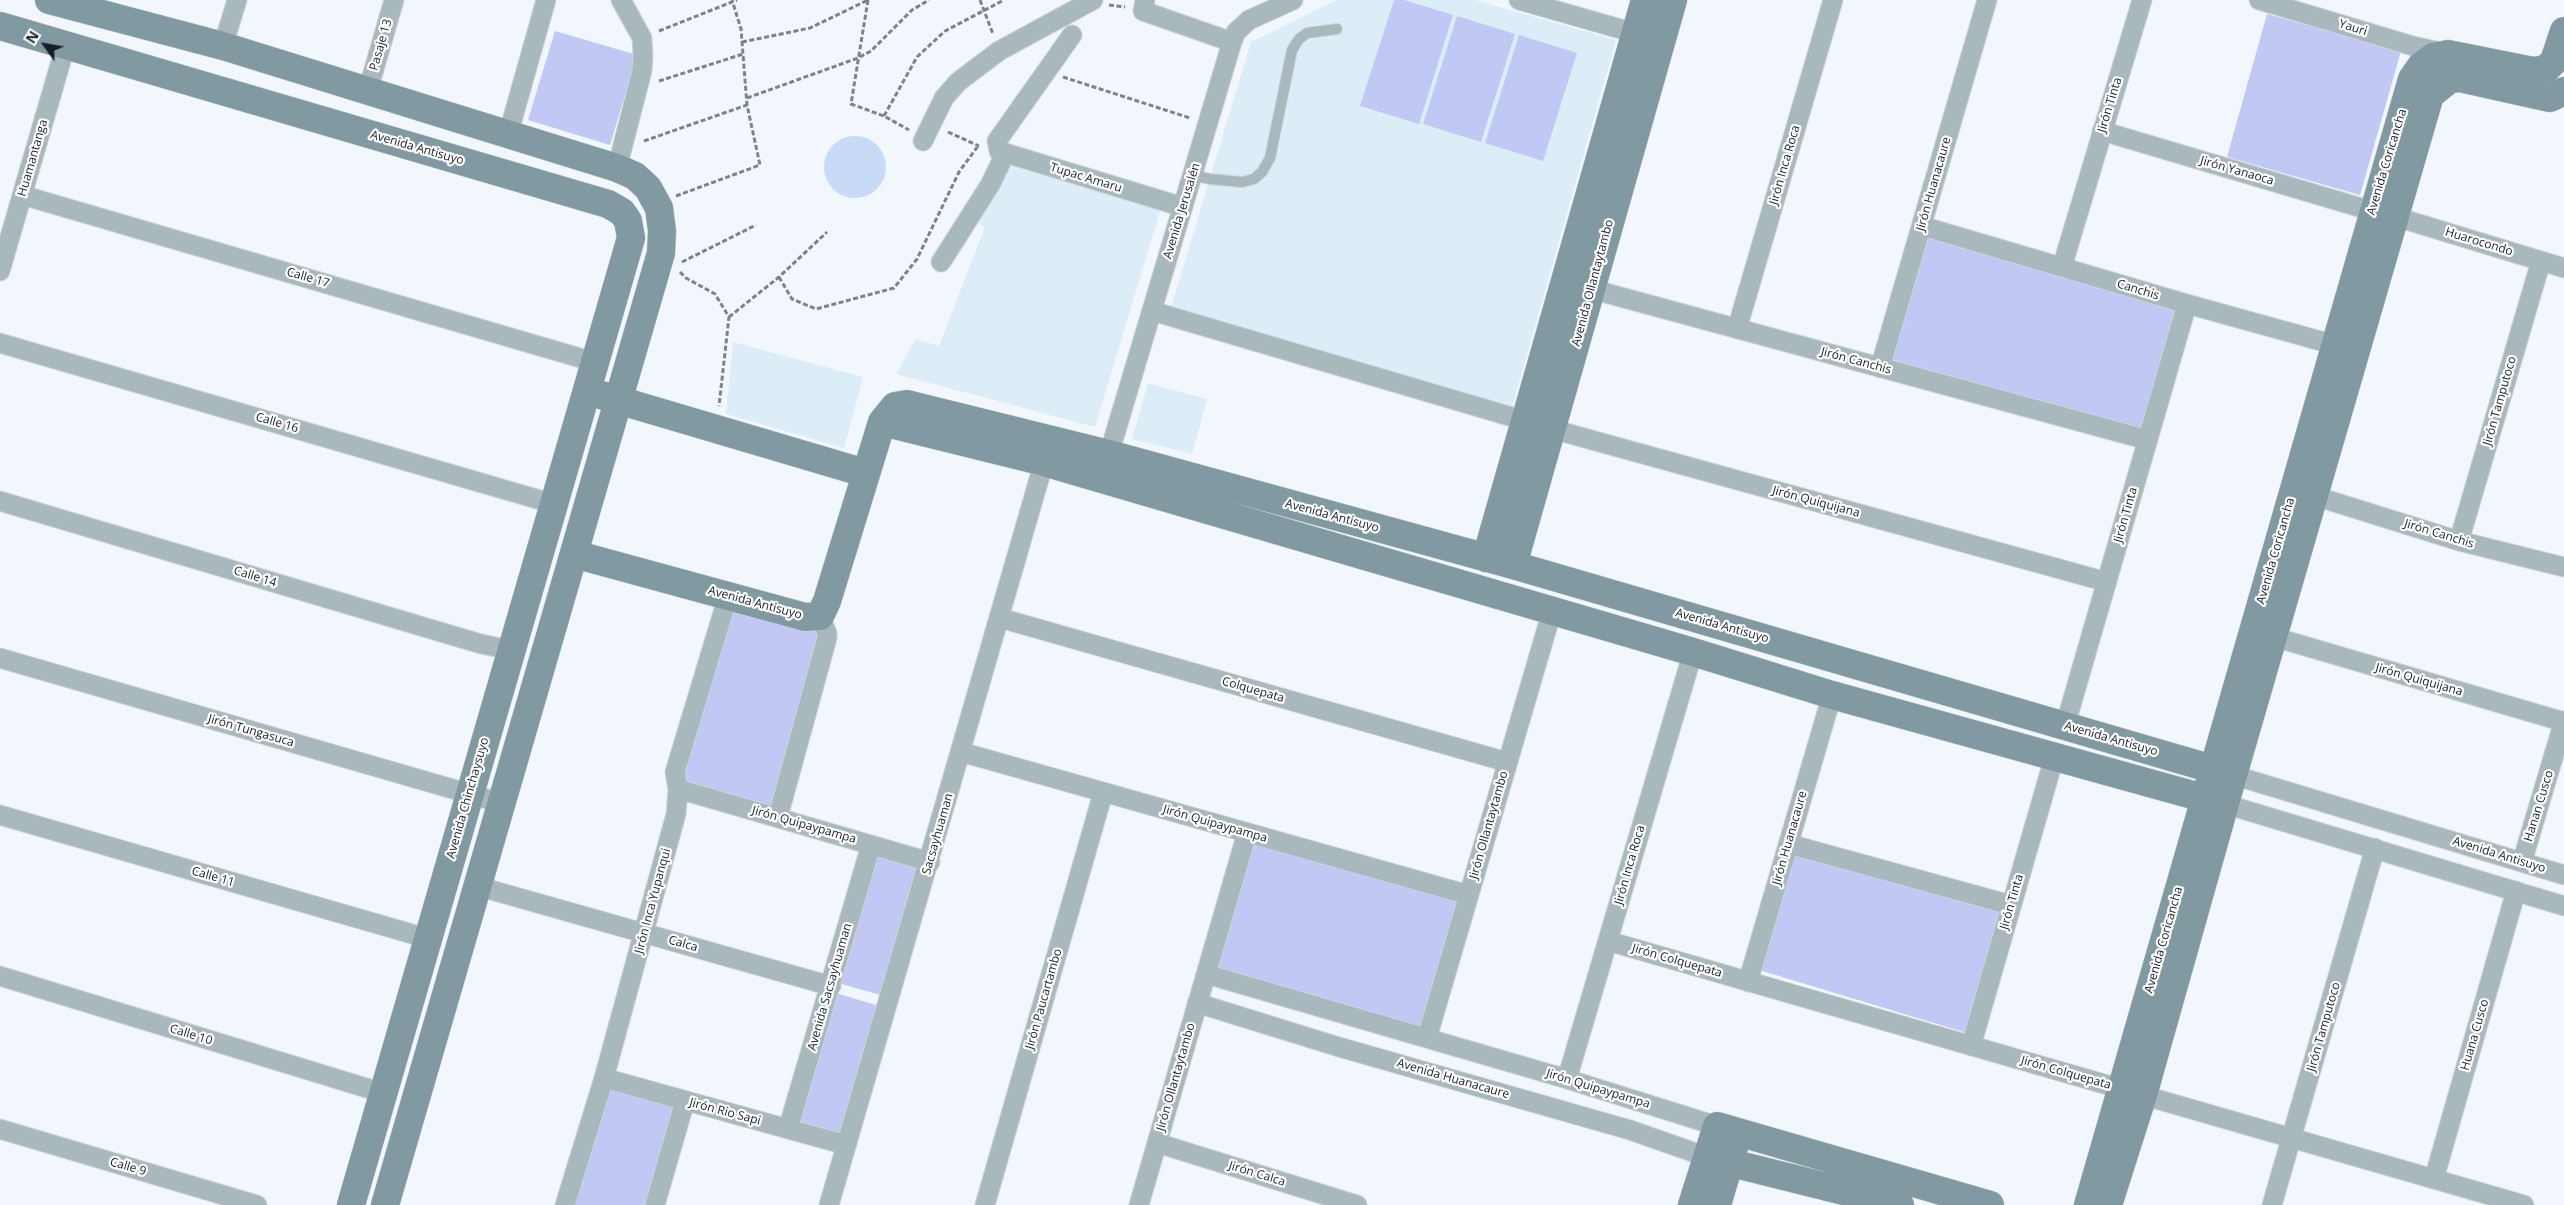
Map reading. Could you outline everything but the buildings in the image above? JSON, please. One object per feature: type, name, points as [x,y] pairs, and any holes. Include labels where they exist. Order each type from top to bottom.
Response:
[{"type":"street","points":[[50,0],[77,4],[224,46],[617,168],[635,176],[648,188],[659,208],[662,231],[661,252],[385,1205]]},
{"type":"street","points":[[224,46],[237,0]]},
{"type":"street","name":"Pasaje 13","points":[[368,90],[394,0]]},
{"type":"street","points":[[508,135],[546,0]]},
{"type":"street","points":[[617,168],[643,63],[642,38],[621,0]]},
{"type":"street","points":[[927,133],[950,90],[999,51],[1093,0]]},
{"type":"street","name":"Avenida Jerusalén","points":[[1109,454],[1236,32],[1249,20],[1293,0]]},
{"type":"street","points":[[1519,0],[1539,3],[1648,37]]},
{"type":"street","name":"Avenida Ollantaytambo","points":[[1513,565],[1591,290],[1648,37],[1645,0]]},
{"type":"street","name":"Avenida Ollantaytambo","points":[[1486,558],[1564,282],[1648,37],[1673,0]]},
{"type":"street","name":"Jirón Inca Roca","points":[[1737,329],[1833,0]]},
{"type":"street","name":"Jirón Huanacaure","points":[[1880,368],[1987,0]]},
{"type":"street","name":"Jirón Tinta","points":[[2062,267],[2142,0]]},
{"type":"street","name":"Yauri","points":[[2259,0],[2413,46],[2448,54]]},
{"type":"street","points":[[1144,6],[1232,42]]},
{"type":"street","name":"Avenida Antisuyo","points":[[0,26],[598,201],[622,212],[628,221],[631,238],[586,391]]},
{"type":"street","points":[[2448,54],[2533,71],[2546,69],[2554,61],[2564,31]]},
{"type":"street","points":[[940,262],[990,185],[1000,147],[1072,35]]},
{"type":"street","name":"Huamantanga","points":[[0,271],[66,44]]},
{"type":"street","name":"Avenida Coricancha","points":[[2108,1205],[2132,1092],[2383,213],[2412,79],[2421,66],[2433,57],[2448,54]]},
{"type":"street","name":"Avenida Coricancha","points":[[2383,213],[2430,95],[2440,85],[2450,79],[2460,78],[2559,97]]},
{"type":"street","name":"Jirón Yanaoca","points":[[2102,131],[2383,213]]},
{"type":"street","name":"Tupac Amaru","points":[[1000,147],[1182,207]]},
{"type":"street","name":"Calle 17","points":[[22,195],[594,362]]},
{"type":"street","name":"Huarocondo","points":[[2383,213],[2564,268]]},
{"type":"street","name":"Canchis","points":[[1922,226],[2187,304],[2346,348]]},
{"type":"street","name":"Jirón Tamputoco","points":[[2459,541],[2541,260]]},
{"type":"street","name":"Jirón Canchis","points":[[1564,282],[2148,440]]},
{"type":"street","name":"Jirón Tinta","points":[[2065,726],[2187,304]]},
{"type":"street","name":"Jirón Quiquijana","points":[[1152,312],[1553,429],[2107,582]]},
{"type":"street","name":"Calle 16","points":[[0,343],[554,504]]},
{"type":"street","name":"Avenida Coricancha","points":[[2223,772],[2274,637],[2314,496],[2346,348]]},
{"type":"street","points":[[586,391],[866,473]]},
{"type":"street","name":"Avenida Chinchaysuyo","points":[[351,1205],[426,938],[470,794],[586,391]]},
{"type":"street","name":"Avenida Antisuyo","points":[[574,554],[805,617],[820,616],[828,601],[882,422],[895,406],[907,404],[1109,454],[1513,565],[2223,772],[2564,875]]},
{"type":"street","points":[[882,422],[1044,462],[1693,652],[1832,695],[2054,758],[2215,801],[2564,906]]},
{"type":"street","name":"Sacsayhuaman","points":[[829,1205],[930,862],[1044,462]]},
{"type":"street","name":"Jirón Canchis","points":[[2314,496],[2459,541],[2564,568]]},
{"type":"street","name":"Calle 14","points":[[0,501],[481,644],[511,650]]},
{"type":"street","name":"Jirón Inca Yupanqui","points":[[565,1205],[604,1078],[676,814],[678,789],[675,772],[728,596]]},
{"type":"street","name":"Jirón Ollantaytambo","points":[[1427,1038],[1552,612]]},
{"type":"street","points":[[778,818],[826,638],[827,633],[820,616]]},
{"type":"street","name":"Colquepata","points":[[1000,618],[1507,762]]},
{"type":"street","name":"Jirón Quiquijana","points":[[2274,637],[2564,722]]},
{"type":"street","name":"Jirón Inca Roca","points":[[1567,1079],[1693,652]]},
{"type":"street","name":"Jirón Tungasuca","points":[[0,658],[501,804]]},
{"type":"street","name":"Jirón Huanacaure","points":[[1748,982],[1832,695]]},
{"type":"street","name":"Hanan Cusco","points":[[2522,862],[2564,722]]},
{"type":"street","name":"Jirón Quipaypampa","points":[[961,752],[1469,895]]},
{"type":"street","name":"Jirón Tinta","points":[[1971,1046],[2054,758]]},
{"type":"street","name":"Jirón Quipaypampa","points":[[678,789],[930,862]]},
{"type":"street","name":"Jirón Paucartambo","points":[[985,1205],[1103,793]]},
{"type":"street","name":"Calle 11","points":[[0,815],[426,938]]},
{"type":"street","name":"Jirón Ollantaytambo","points":[[1139,1205],[1247,833]]},
{"type":"street","points":[[1789,844],[2011,905]]},
{"type":"street","name":"Avenida Sacsayhuaman","points":[[788,1129],[872,845]]},
{"type":"street","name":"Jirón Tamputoco","points":[[2272,1205],[2375,848]]},
{"type":"street","name":"Calca","points":[[477,886],[831,986]]},
{"type":"street","name":"Huana Cusco","points":[[2434,1179],[2516,891]]},
{"type":"street","name":"Jirón Colquepata","points":[[1608,941],[2524,1205]]},
{"type":"street","name":"Jirón Quipaypampa","points":[[1206,974],[1990,1205]]},
{"type":"street","name":"Calle 10","points":[[0,976],[383,1093]]},
{"type":"street","name":"Avenida Huanacaure","points":[[1197,1003],[1339,1047],[1630,1130],[1718,1159]]},
{"type":"street","name":"Jirón Rio Sapi","points":[[604,1078],[846,1146]]},
{"type":"street","name":"Avenida Coricancha","points":[[2088,1205],[2132,1092]]},
{"type":"street","points":[[655,1205],[685,1102]]},
{"type":"street","name":"Calle 9","points":[[0,1129],[257,1205]]},
{"type":"street","points":[[1692,1205],[1718,1159],[1728,1129]]},
{"type":"street","name":"Jirón Calca","points":[[1157,1143],[1357,1205]]},
{"type":"street","points":[[1718,1159],[1883,1203]]},
{"type":"street","points":[[1716,1205],[1718,1159]]},
{"type":"lane","points":[[1192,174],[1210,179],[1242,182],[1254,180],[1262,172],[1270,158],[1292,50],[1299,39],[1307,33],[1337,30]]},
{"type":"path","points":[[868,0],[851,104],[927,133],[978,146],[1000,147]]},
{"type":"path","points":[[742,42],[810,28],[868,0]]},
{"type":"path","points":[[747,98],[858,58],[870,51],[912,10],[929,0]]},
{"type":"path","points":[[980,0],[999,51]]},
{"type":"path","points":[[884,116],[917,57],[945,31],[1004,0]]},
{"type":"path","points":[[642,38],[734,1],[742,42],[747,105],[760,165],[712,184],[656,202]]},
{"type":"path","points":[[637,88],[743,54]]},
{"type":"path","points":[[1047,72],[1208,124]]},
{"type":"path","points":[[624,139],[640,143],[747,105]]},
{"type":"path","points":[[779,278],[792,299],[816,309],[894,288],[917,259],[959,172],[978,146]]},
{"type":"path","points":[[717,430],[728,317],[715,294],[686,278],[674,266],[756,225]]},
{"type":"path","points":[[728,317],[779,278],[827,232]]},
{"type":"shaded area","points":[[1337,0],[1475,0],[1616,40],[1511,411],[1171,308],[1251,42]]},
{"type":"shaded area","points":[[1394,0],[1404,0],[1453,15],[1419,124],[1360,106]]},
{"type":"shaded area","points":[[2267,14],[2401,51],[2360,195],[2227,157]]},
{"type":"shaded area","points":[[1457,16],[1515,34],[1481,142],[1423,124]]},
{"type":"shaded area","points":[[555,31],[637,55],[610,145],[528,120]]},
{"type":"shaded area","points":[[1519,35],[1577,53],[1543,161],[1485,143]]},
{"type":"shaded area","points":[[1005,163],[1161,208],[1095,427],[896,374],[916,339],[939,346],[985,227],[979,223]]},
{"type":"shaded area","points":[[1925,232],[2181,308],[2145,434],[1886,365]]},
{"type":"shaded area","points":[[733,342],[863,377],[844,448],[726,414]]},
{"type":"shaded area","points":[[1148,383],[1207,399],[1192,454],[1132,439]]},
{"type":"shaded area","points":[[733,605],[824,631],[773,808],[681,782]]},
{"type":"shaded area","points":[[1252,844],[1458,900],[1421,1028],[1217,969]]},
{"type":"shaded area","points":[[1794,851],[2002,909],[1967,1033],[1759,970]]},
{"type":"shaded area","points":[[875,852],[921,865],[884,996],[838,983]]},
{"type":"shaded area","points":[[836,993],[879,1006],[841,1135],[795,1123]]},
{"type":"shaded area","points":[[607,1084],[679,1104],[650,1205],[570,1205]]}]
